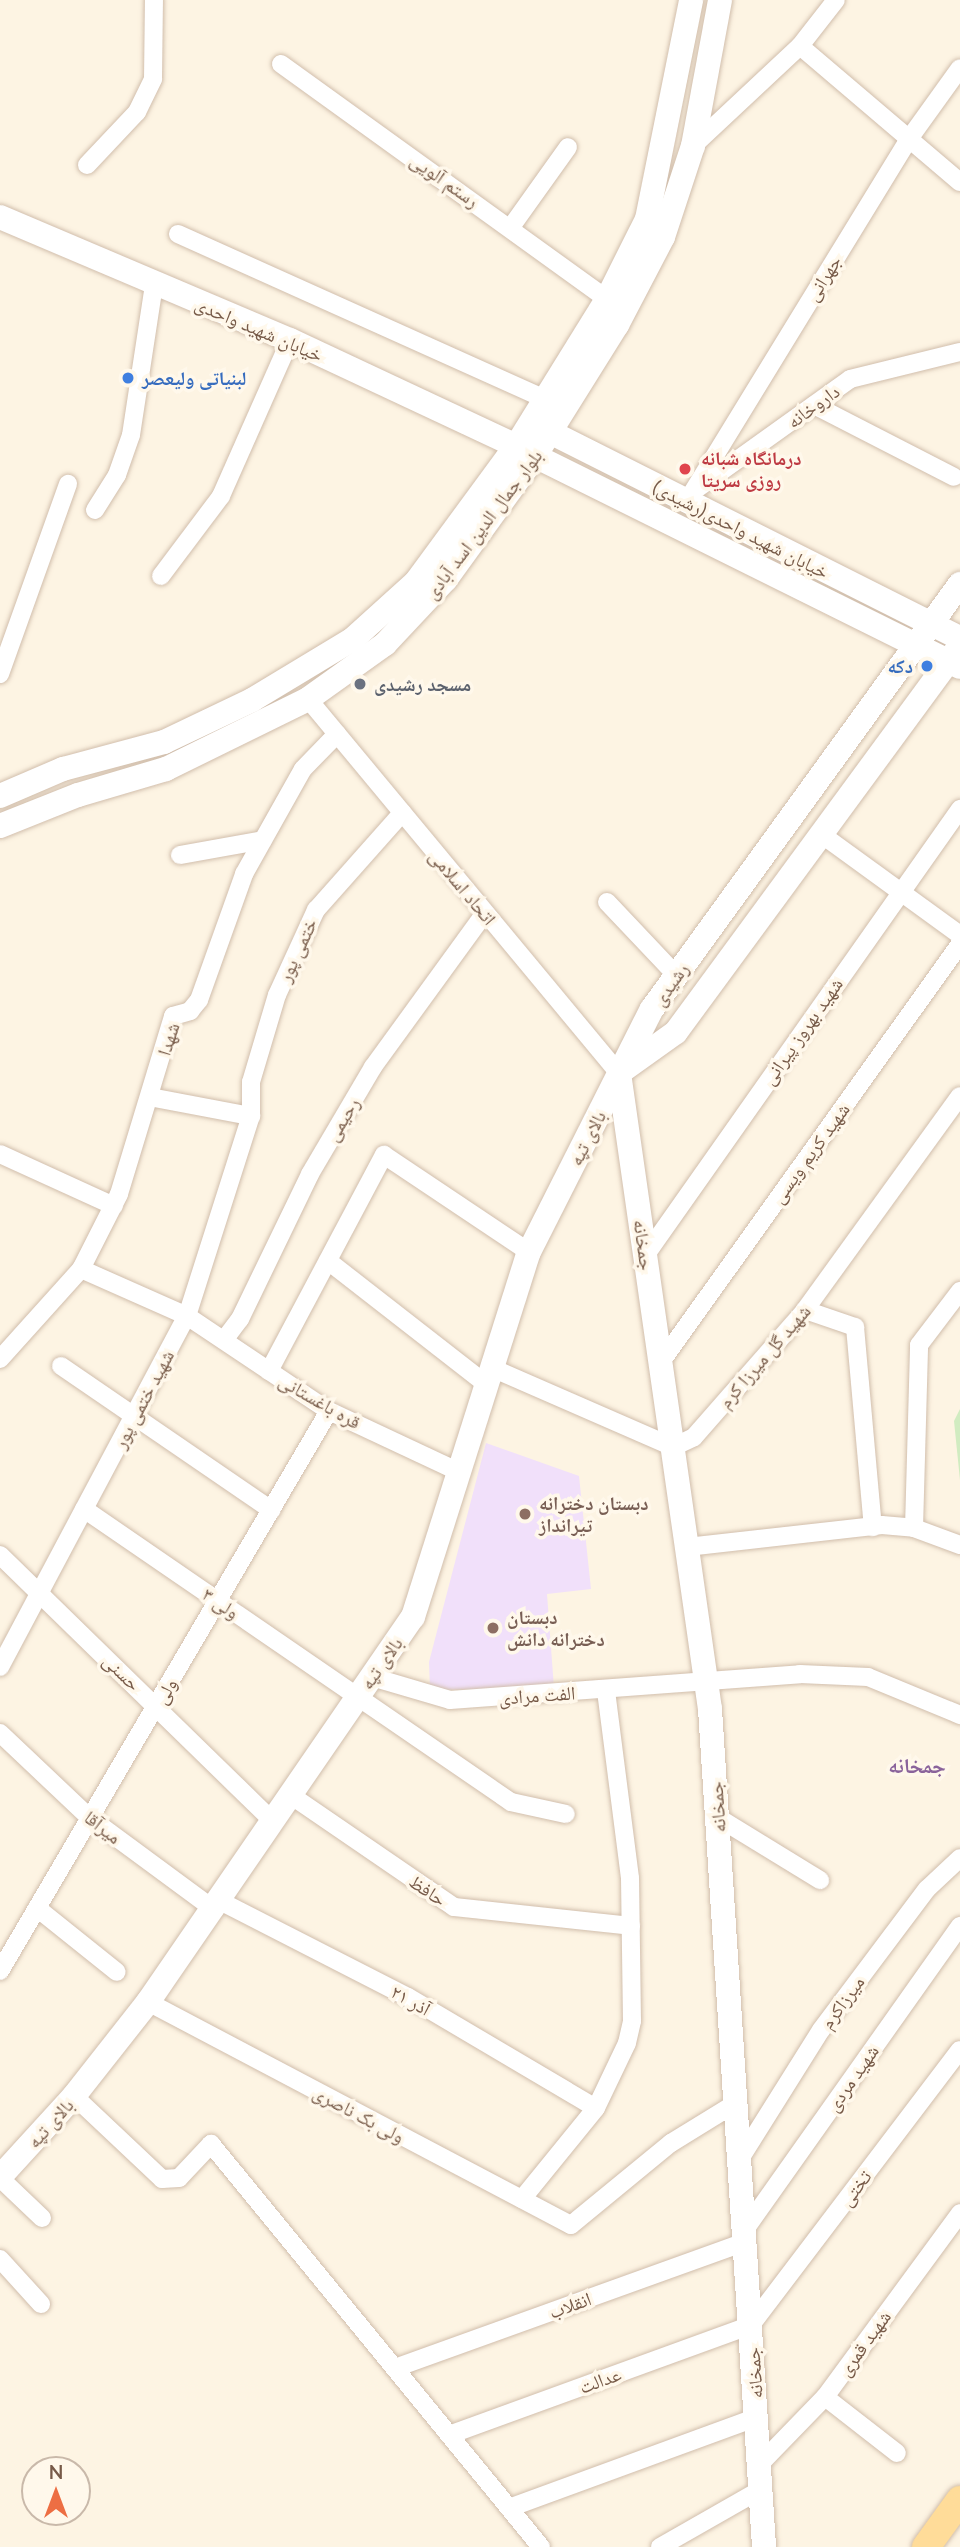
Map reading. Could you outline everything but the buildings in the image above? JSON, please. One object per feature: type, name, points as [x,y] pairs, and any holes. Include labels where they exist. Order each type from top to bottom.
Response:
[{"type":"main road","points":[[926,2547],[960,2500]]},
{"type":"street","points":[[87,165],[137,112],[153,79],[154,0]]},
{"type":"street","name":"بلوار جمال الدین اسد آبادی","points":[[0,826],[78,795],[166,769],[308,699],[356,668],[408,621],[446,579],[526,451],[545,398],[607,299],[654,195],[691,0]]},
{"type":"street","name":"بلوار جمال الدین اسد آبادی","points":[[0,796],[63,769],[164,742],[252,700],[324,659],[416,582],[526,451],[550,432],[617,324],[663,237],[693,146],[720,0]]},
{"type":"street","points":[[693,146],[800,46],[836,0]]},
{"type":"street","points":[[800,46],[960,182]]},
{"type":"street","name":"رستم آلویی","points":[[281,64],[607,299]]},
{"type":"street","name":"جهرانی","points":[[688,496],[909,139],[960,68]]},
{"type":"street","points":[[511,228],[568,147]]},
{"type":"street","name":"خیابان شهید واحدی","points":[[0,217],[289,341],[526,451]]},
{"type":"street","points":[[178,234],[545,398]]},
{"type":"street","points":[[95,510],[117,475],[131,436],[154,285]]},
{"type":"street","points":[[161,576],[221,496],[289,341]]},
{"type":"street","name":"داروخانه","points":[[688,496],[850,379],[960,352]]},
{"type":"street","points":[[814,405],[954,477]]},
{"type":"street","name":"خیابان شهید واحدی(رشیدی)","points":[[550,432],[688,496],[932,624]]},
{"type":"street","name":"خیابان شهید واحدی(رشیدی)","points":[[526,451],[796,582],[915,645]]},
{"type":"street","points":[[0,674],[68,484]]},
{"type":"street","name":"رشیدی","points":[[619,1073],[652,1009],[960,584]]},
{"type":"street","points":[[932,624],[960,638]]},
{"type":"street","points":[[915,645],[956,658]]},
{"type":"street","name":"رشیدی","points":[[619,1073],[676,1032],[929,687],[956,658]]},
{"type":"street","points":[[898,668],[916,666],[926,674],[929,687]]},
{"type":"street","name":"اتحاد اسلامی","points":[[308,699],[619,1073]]},
{"type":"street","name":"شهدا","points":[[5,1356],[80,1269],[114,1206],[173,1016],[190,1011],[199,1000],[244,874],[303,769],[337,734]]},
{"type":"street","name":"شهید بهروز پیرانی","points":[[645,1256],[899,891],[960,809]]},
{"type":"street","name":"ختمی پور","points":[[251,1116],[251,1082],[276,995],[316,910],[402,813]]},
{"type":"street","points":[[821,834],[960,935]]},
{"type":"street","points":[[180,855],[263,840]]},
{"type":"street","points":[[607,902],[676,975]]},
{"type":"street","name":"رحیمی","points":[[224,1340],[240,1319],[310,1174],[373,1068],[485,913]]},
{"type":"street","name":"شهید کریم ویسی","points":[[661,1362],[960,944]]},
{"type":"street","name":"بالای تپه","points":[[0,2177],[74,2096],[148,2002],[217,1906],[289,1794],[413,1616],[529,1252],[619,1073]]},
{"type":"street","name":"جمخانه","points":[[619,1073],[706,1680],[764,2547]]},
{"type":"street","name":"شهید گل میرزا کرم","points":[[673,1447],[694,1437],[805,1310],[960,1096]]},
{"type":"street","points":[[150,1097],[251,1116]]},
{"type":"street","name":"شهید ختمی پور","points":[[0,1667],[187,1316],[251,1116]]},
{"type":"street","points":[[0,1154],[114,1206]]},
{"type":"street","points":[[269,1371],[384,1155],[529,1252]]},
{"type":"street","points":[[328,1261],[490,1377],[673,1447]]},
{"type":"street","name":"قره باغستانی","points":[[80,1269],[187,1316],[329,1411],[459,1472]]},
{"type":"street","points":[[914,1528],[919,1345],[960,1291]]},
{"type":"street","points":[[805,1310],[855,1327],[873,1527]]},
{"type":"street","points":[[61,1366],[271,1510]]},
{"type":"street","name":"ولی","points":[[0,1972],[329,1411]]},
{"type":"street","name":"ولی ۳","points":[[84,1509],[218,1601],[365,1687],[511,1802],[566,1814]]},
{"type":"street","points":[[687,1547],[873,1527],[914,1528],[960,1545]]},
{"type":"street","name":"حسنی","points":[[0,1555],[272,1820]]},
{"type":"street","name":"الفت مرادی","points":[[365,1687],[450,1700],[800,1674],[868,1677],[960,1715]]},
{"type":"street","points":[[522,2199],[596,2108],[627,2043],[632,2021],[631,1926],[606,1690]]},
{"type":"street","name":"میرآقا","points":[[0,1733],[90,1818],[217,1906]]},
{"type":"street","name":"حافظ","points":[[289,1794],[454,1907],[631,1926]]},
{"type":"street","points":[[717,1817],[820,1880]]},
{"type":"street","name":"میرزاکرم","points":[[740,2159],[821,2030],[927,1889],[960,1858]]},
{"type":"street","name":"۲۱ آذر","points":[[217,1906],[408,1997],[596,2108]]},
{"type":"street","points":[[37,1908],[117,1972]]},
{"type":"street","name":"شهید مردی","points":[[745,2236],[960,1926]]},
{"type":"street","name":"ولی بک ناصری","points":[[148,2002],[571,2225],[671,2143],[736,2103]]},
{"type":"street","name":"تختی","points":[[751,2325],[960,2050]]},
{"type":"street","points":[[74,2096],[162,2179],[179,2178],[211,2144],[541,2547]]},
{"type":"street","points":[[0,2177],[42,2218]]},
{"type":"street","name":"شهید قمری","points":[[759,2465],[825,2397],[960,2213]]},
{"type":"street","name":"انقلاب","points":[[395,2368],[745,2236]]},
{"type":"street","points":[[0,2259],[41,2304]]},
{"type":"street","name":"عدالت","points":[[449,2435],[751,2325]]},
{"type":"street","points":[[825,2397],[897,2453]]},
{"type":"street","points":[[509,2508],[757,2417]]},
{"type":"street","points":[[660,2547],[760,2490]]},
{"type":"shaded area","points":[[486,1443],[579,1476],[591,1589],[547,1594],[554,1688],[430,1690],[429,1662]]},
{"type":"green space","points":[[960,1409],[960,1480],[954,1421]]},
{"type":"place","name":"لبنیاتی ولیعصر","points":[[128,378]]},
{"type":"place","name":"درمانگاه شبانه روزی سریتا","points":[[685,469]]},
{"type":"place","name":"دکه","points":[[927,666]]},
{"type":"place","name":"مسجد رشیدی","points":[[360,684]]},
{"type":"place","name":"دبستان دخترانه تیرانداز","points":[[525,1514]]},
{"type":"place","name":"دبستان دخترانه دانش","points":[[493,1628]]},
{"type":"district","name":"جمخانه","points":[[917,1765]]}]
